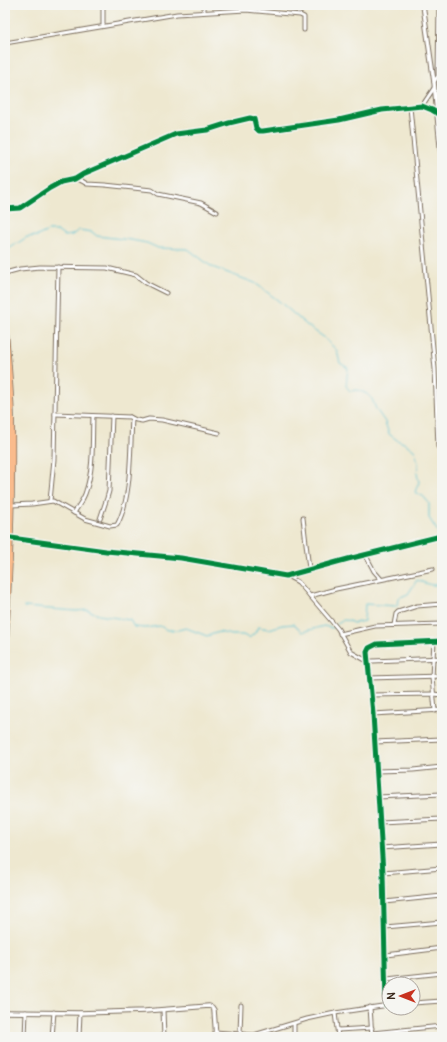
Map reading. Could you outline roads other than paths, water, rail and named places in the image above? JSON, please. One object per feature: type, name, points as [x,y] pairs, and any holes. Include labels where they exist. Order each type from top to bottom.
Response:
[{"type":"highway","points":[[5,322],[12,427],[12,505],[5,660]]},
{"type":"highway","points":[[5,368],[7,432],[5,580]]},
{"type":"street","points":[[103,5],[103,26]]},
{"type":"street","points":[[204,5],[204,12]]},
{"type":"street","points":[[423,5],[435,87],[442,166]]},
{"type":"street","points":[[434,82],[438,76],[440,46],[439,5]]},
{"type":"street","points":[[5,43],[177,14],[246,10],[300,14],[304,17],[304,30]]},
{"type":"street","points":[[422,106],[435,87]]},
{"type":"street","points":[[5,209],[20,208],[61,182],[75,179],[83,174],[176,134],[184,132],[207,130],[250,118],[254,119],[258,130],[268,131],[339,120],[382,110],[410,107],[422,106],[437,114]]},
{"type":"street","points":[[410,107],[435,369],[438,447]]},
{"type":"street","points":[[75,179],[82,180],[87,184],[152,190],[158,194],[201,204],[217,212]]},
{"type":"street","points":[[5,274],[20,269],[40,267],[107,268],[136,275],[146,283],[166,293]]},
{"type":"street","points":[[50,501],[54,459],[58,267]]},
{"type":"street","points":[[55,414],[130,417],[142,421],[149,419],[162,420],[219,433]]},
{"type":"street","points":[[74,513],[83,498],[88,484],[92,447],[93,416]]},
{"type":"street","points":[[100,519],[109,491],[112,416]]},
{"type":"street","points":[[12,505],[50,501],[57,502],[85,519],[110,526],[117,525],[125,508],[128,486],[132,419],[130,417]]},
{"type":"street","points":[[303,518],[309,569]]},
{"type":"street","points":[[286,576],[440,535]]},
{"type":"street","points":[[11,538],[106,551],[181,558],[286,576],[298,582],[310,596],[338,629],[351,652],[367,661],[442,658]]},
{"type":"street","points":[[365,554],[374,571],[381,579]]},
{"type":"street","points":[[310,596],[433,568]]},
{"type":"street","points":[[394,625],[396,614],[398,612],[417,606],[442,604]]},
{"type":"street","points":[[340,634],[375,626],[442,624],[440,632],[442,641],[377,644],[368,648],[367,652],[373,714],[380,822],[387,976]]},
{"type":"street","points":[[434,641],[432,677],[435,711]]},
{"type":"street","points":[[369,678],[442,676]]},
{"type":"street","points":[[371,696],[442,695]]},
{"type":"street","points":[[373,714],[442,710]]},
{"type":"street","points":[[375,742],[442,739],[442,754]]},
{"type":"street","points":[[376,771],[442,768]]},
{"type":"street","points":[[378,797],[442,794]]},
{"type":"street","points":[[380,822],[442,819]]},
{"type":"street","points":[[381,848],[442,844]]},
{"type":"street","points":[[383,873],[442,868]]},
{"type":"street","points":[[384,902],[442,896]]},
{"type":"street","points":[[385,927],[442,922]]},
{"type":"street","points":[[386,955],[442,948]]},
{"type":"street","points":[[418,976],[442,973]]},
{"type":"street","points":[[421,1002],[442,1001]]},
{"type":"street","points":[[240,1034],[241,1005]]},
{"type":"street","points":[[5,1012],[80,1013],[163,1010],[209,1006],[214,1010],[216,1035]]},
{"type":"street","points":[[205,1037],[240,1034],[254,1036],[307,1019],[381,1006]]},
{"type":"street","points":[[370,1007],[372,1035],[442,1026]]},
{"type":"street","points":[[155,1037],[164,1037],[163,1010]]},
{"type":"street","points":[[25,1037],[26,1012]]},
{"type":"street","points":[[52,1037],[54,1012]]},
{"type":"street","points":[[79,1037],[80,1013]]},
{"type":"street","points":[[335,1013],[338,1037]]},
{"type":"street","points":[[294,1024],[294,1037]]},
{"type":"street","points":[[338,1030],[372,1028]]},
{"type":"waterway","points":[[7,250],[27,237],[37,236],[48,231],[57,231],[64,236],[72,235],[79,230],[92,232],[97,236],[147,243],[158,248],[188,249],[212,267],[255,283],[309,327],[325,338],[337,351],[340,363],[348,368],[346,386],[350,391],[358,390],[367,394],[372,399],[376,409],[385,422],[389,434],[415,451],[418,463],[417,474],[419,482],[415,492],[423,496],[429,503],[429,518],[442,538]]},
{"type":"waterway","points":[[337,624],[343,620],[353,623],[364,621],[365,604],[397,606],[398,598],[408,594],[417,580],[433,585],[442,583]]},
{"type":"waterway","points":[[24,607],[76,611],[88,610],[99,615],[130,620],[134,627],[145,628],[160,626],[167,630],[186,628],[207,636],[219,632],[232,635],[243,635],[249,638],[255,633],[258,627],[269,629],[282,625],[294,624],[302,632],[324,626],[331,628],[335,627]]}]
